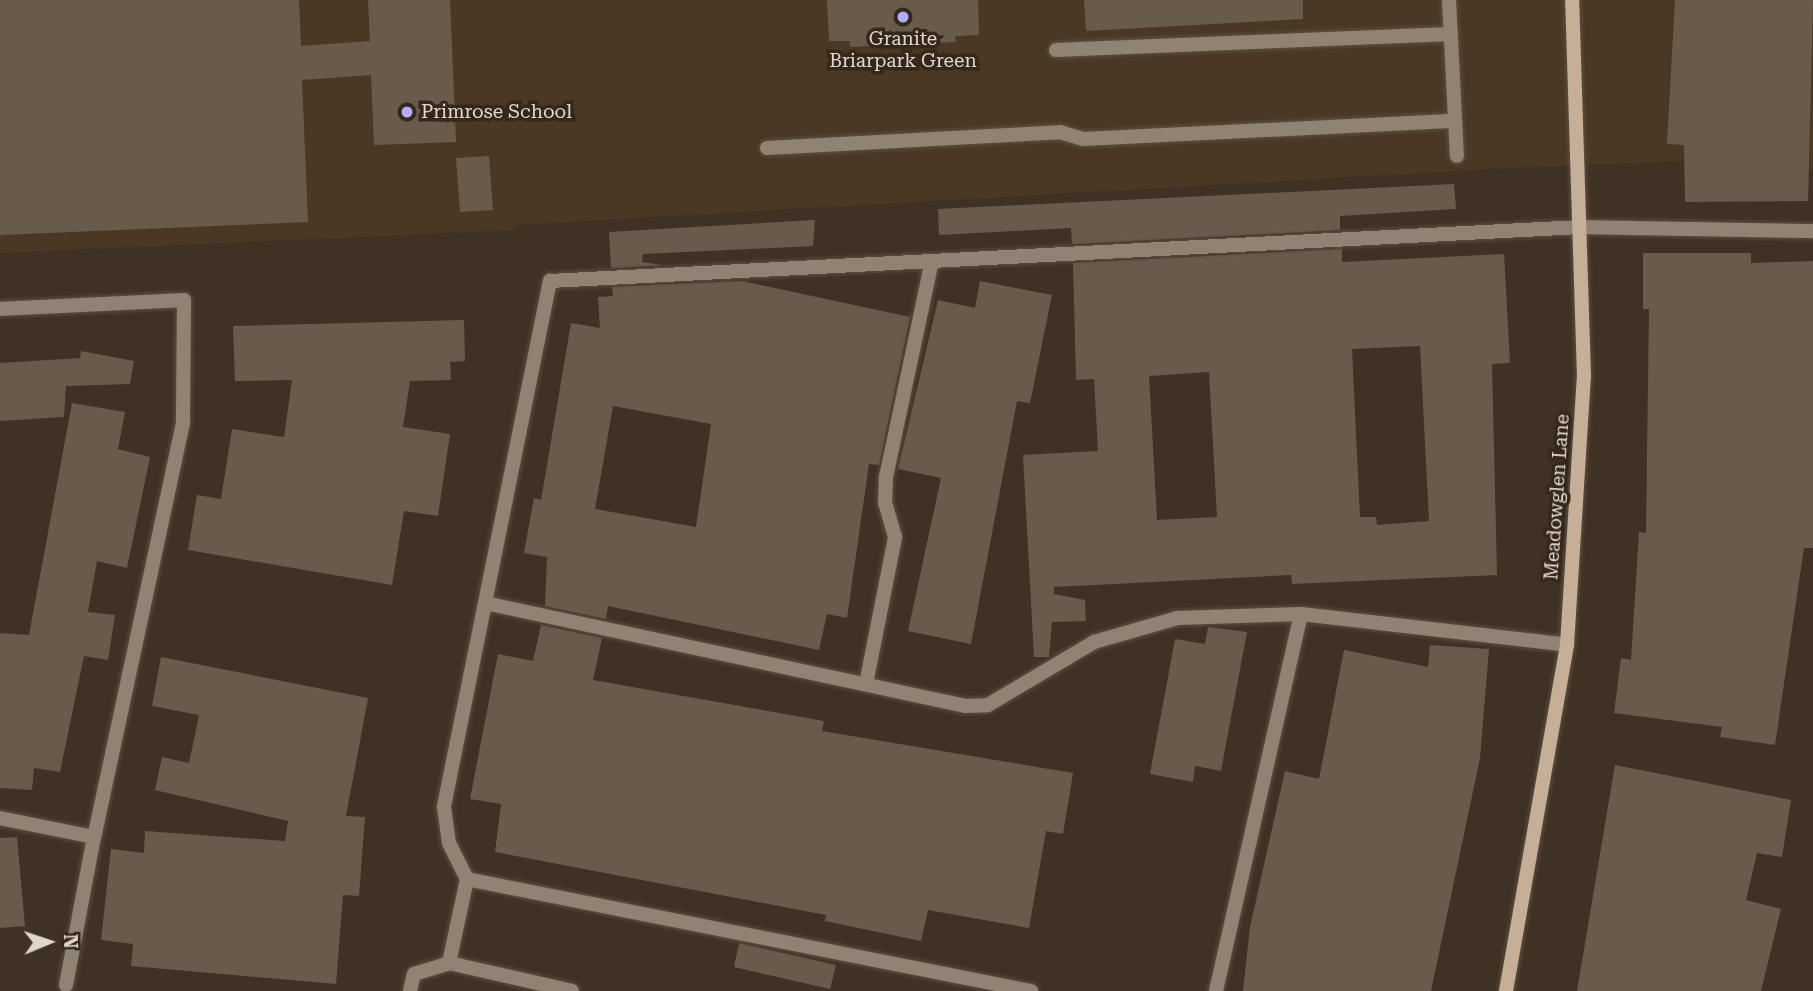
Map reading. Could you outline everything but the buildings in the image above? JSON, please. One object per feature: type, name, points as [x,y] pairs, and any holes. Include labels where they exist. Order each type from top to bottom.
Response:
[{"type":"street","name":"Meadowglen Lane","points":[[1506,991],[1567,645],[1584,377],[1572,0]]},
{"type":"lane","points":[[1449,0],[1457,156]]},
{"type":"lane","points":[[1056,50],[1451,34]]},
{"type":"lane","points":[[767,148],[1060,132],[1083,139],[1455,121]]},
{"type":"lane","points":[[449,963],[467,879],[449,843],[444,806],[550,281],[931,265],[1581,227],[1813,231]]},
{"type":"lane","points":[[866,684],[895,537],[885,503],[886,477],[931,265]]},
{"type":"lane","points":[[0,309],[184,300],[184,423],[94,837],[66,985]]},
{"type":"lane","points":[[485,603],[965,706],[988,705],[1134,625],[1301,614],[1567,645]]},
{"type":"lane","points":[[1216,991],[1301,614]]},
{"type":"lane","points":[[0,818],[94,837]]},
{"type":"lane","points":[[467,879],[957,984],[1031,991]]},
{"type":"lane","points":[[410,991],[414,974],[449,963],[572,991]]},
{"type":"shaded area","points":[[0,0],[1813,0],[1813,171],[1715,160],[1528,167],[515,225],[514,230],[0,253]]},
{"type":"place","name":"Granite Briarpark Green","points":[[903,17]]},
{"type":"place","name":"Primrose School","points":[[407,112]]}]
